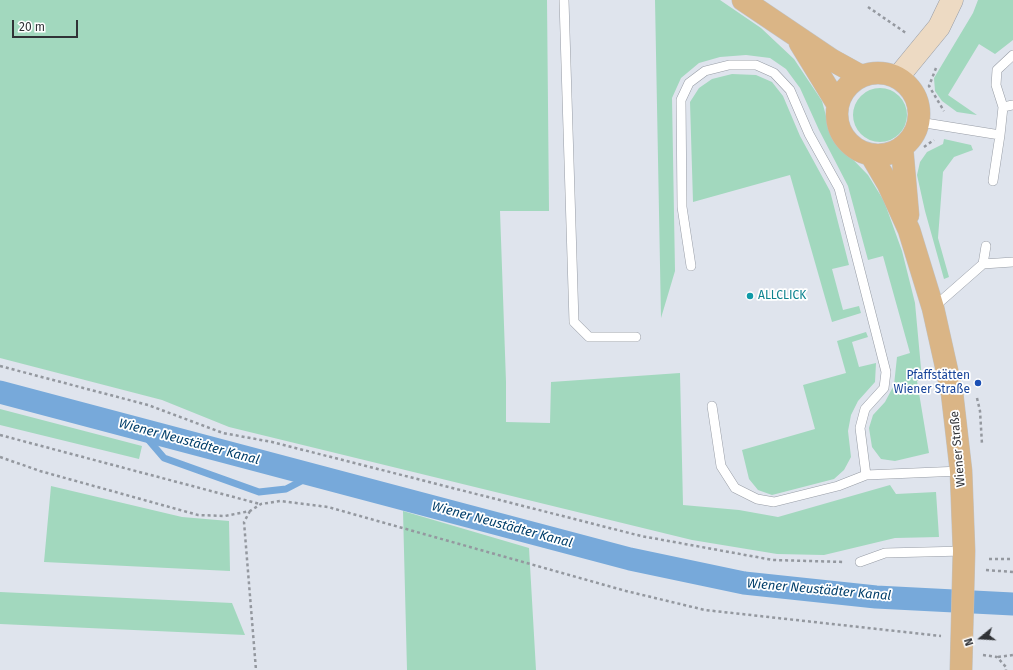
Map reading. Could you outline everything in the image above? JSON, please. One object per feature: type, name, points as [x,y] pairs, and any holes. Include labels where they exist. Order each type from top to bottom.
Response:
[{"type":"main road","points":[[743,0],[796,36],[861,76]]},
{"type":"main road","points":[[898,77],[939,27],[952,0]]},
{"type":"main road","points":[[796,36],[838,105]]},
{"type":"main road","points":[[873,73],[886,73],[898,77],[911,89],[918,104],[919,122],[913,136],[912,148],[888,154],[871,154],[858,150],[848,142],[841,131],[837,118],[838,105],[846,88],[861,76],[873,73]]},
{"type":"main road","name":"Wiener Straße","points":[[909,230],[912,148]]},
{"type":"main road","name":"Wiener Straße","points":[[871,154],[888,184],[909,230],[932,308],[952,393],[961,471],[964,551],[974,574],[963,633],[961,670]]},
{"type":"lane","points":[[564,0],[574,322],[589,337],[636,337]]},
{"type":"lane","points":[[993,181],[1003,108],[996,85],[997,70],[1013,55]]},
{"type":"lane","points":[[691,266],[682,207],[681,100],[689,83],[705,71],[729,65],[756,65],[774,73],[790,90],[809,134],[839,188],[886,372],[884,388],[865,408],[860,428],[866,475]]},
{"type":"lane","points":[[1003,108],[1013,105]]},
{"type":"lane","points":[[919,122],[1000,135]]},
{"type":"lane","points":[[983,264],[986,246]]},
{"type":"lane","points":[[932,308],[983,264],[1013,262]]},
{"type":"lane","points":[[712,406],[721,466],[735,488],[757,499],[774,502],[838,486],[866,475],[961,471]]},
{"type":"lane","points":[[860,562],[885,553],[964,551]]},
{"type":"path","points":[[868,7],[941,56],[929,86],[944,109],[940,125],[934,142],[912,148]]},
{"type":"path","points":[[0,366],[148,405],[223,433],[272,442],[641,536],[772,560],[860,562]]},
{"type":"path","points":[[976,396],[980,411],[982,449]]},
{"type":"path","points":[[0,435],[261,504]]},
{"type":"path","points":[[0,457],[40,470],[198,515],[225,516],[250,511],[261,504],[280,501],[328,507],[619,589],[705,610],[963,633]]},
{"type":"path","points":[[250,511],[244,522],[256,670]]},
{"type":"path","points":[[989,559],[1013,559]]},
{"type":"path","points":[[974,574],[1013,572]]},
{"type":"path","points":[[981,655],[1013,655]]},
{"type":"path","points":[[998,656],[1006,667],[1006,670]]},
{"type":"green space","points":[[0,0],[547,0],[549,211],[500,211],[506,422],[550,423],[551,382],[680,373],[683,505],[739,510],[778,517],[890,485],[896,494],[936,492],[939,537],[895,538],[824,555],[777,554],[692,540],[229,427],[162,400],[0,358]]},
{"type":"green space","points":[[655,0],[720,0],[761,28],[794,59],[822,101],[829,127],[837,143],[868,175],[884,201],[902,251],[915,303],[922,379],[917,381],[929,453],[895,461],[881,459],[872,447],[869,428],[873,415],[885,402],[894,385],[897,357],[910,353],[883,256],[868,260],[848,186],[819,130],[800,88],[786,69],[770,58],[746,55],[720,57],[699,63],[681,78],[672,98],[675,271],[661,318]]},
{"type":"green space","points":[[978,0],[1013,0],[1013,40],[995,54],[979,44],[948,95],[977,115],[957,112],[942,101],[935,91],[934,78],[973,13]]},
{"type":"green space","points":[[732,74],[756,75],[772,82],[783,96],[800,136],[830,191],[849,265],[832,269],[843,310],[859,306],[861,313],[832,322],[790,175],[693,202],[690,102],[699,88],[712,79]]},
{"type":"green space","points":[[880,88],[890,90],[899,96],[905,105],[907,115],[905,125],[899,134],[890,140],[880,142],[870,140],[861,134],[855,125],[853,115],[855,105],[861,96],[870,90]]},
{"type":"green space","points":[[944,139],[971,145],[973,150],[954,157],[943,172],[938,238],[949,277],[944,279],[925,211],[917,175],[920,162],[927,152],[943,144]]},
{"type":"green space","points":[[866,332],[868,337],[852,342],[859,367],[876,363],[875,382],[858,401],[851,415],[848,431],[851,457],[844,470],[834,479],[772,495],[758,490],[749,479],[742,450],[815,429],[803,385],[846,373],[837,341]]},
{"type":"green space","points":[[0,409],[142,446],[139,459],[0,425]]},
{"type":"green space","points":[[51,486],[182,517],[229,521],[230,571],[44,562]]},
{"type":"green space","points":[[403,511],[529,548],[536,670],[407,670]]},
{"type":"green space","points":[[0,592],[232,603],[245,635],[0,624]]},
{"type":"waterway","name":"Wiener Neustädter Kanal","points":[[0,392],[630,559],[744,583],[876,597],[1013,604]]},
{"type":"waterway","points":[[140,430],[164,458],[259,492],[286,489],[313,475]]},
{"type":"place","name":"ALLCLICK","points":[[750,296]]},
{"type":"place","name":"Pfaffstätten Wiener Straße","points":[[978,383]]}]
